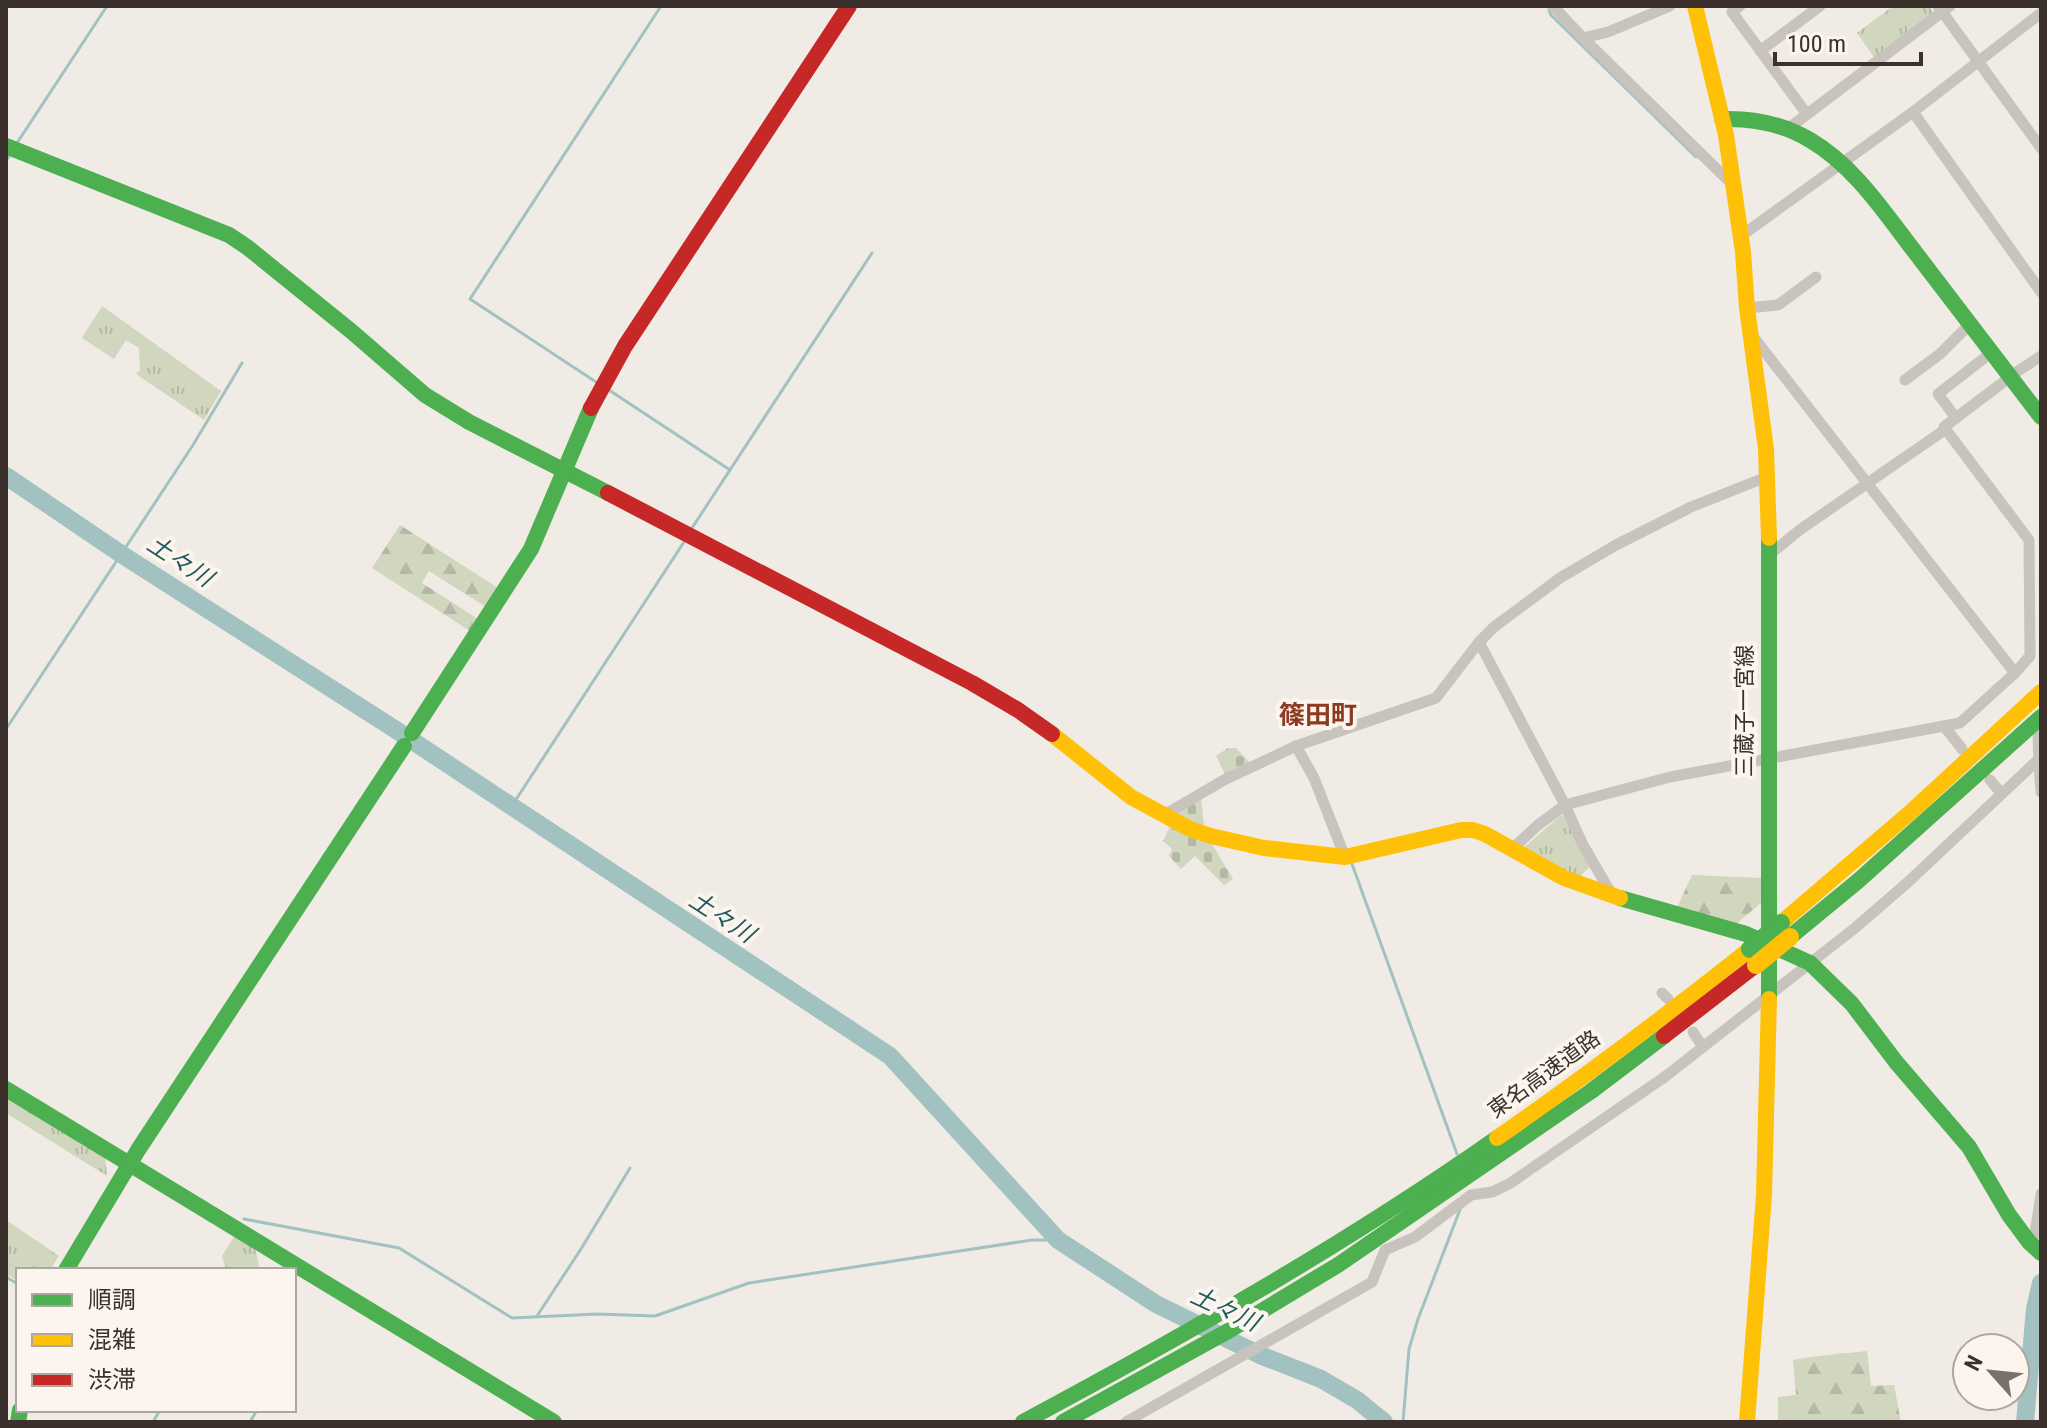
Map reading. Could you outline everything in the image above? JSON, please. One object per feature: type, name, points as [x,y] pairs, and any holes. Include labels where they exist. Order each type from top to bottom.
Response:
[{"type":"main road","points":[[67,1268],[130,1164],[515,576],[531,549],[597,395],[625,346],[849,6]]},
{"type":"main road","name":"三蔵子一宮線","points":[[1695,6],[1722,119],[1741,236],[1768,479],[1769,758],[1758,953],[1769,996],[1764,1195],[1747,1422]]},
{"type":"main road","points":[[1722,119],[1737,118],[1789,128],[1842,163],[2041,417]]},
{"type":"main road","points":[[6,146],[229,235],[351,331],[425,395],[469,422],[972,683],[1029,717],[1131,797],[1190,829],[1264,848],[1345,857],[1461,830],[1473,830],[1564,878],[1686,919],[1746,934],[1758,953],[1810,963],[1852,1004],[1910,1079],[1969,1147],[2009,1215],[2036,1249]]},
{"type":"main road","name":"東名高速道路","points":[[1063,1422],[1230,1330],[1472,1165],[1619,1050],[1758,953],[1786,930],[1846,870],[2038,708]]},
{"type":"main road","points":[[6,1089],[554,1422]]},
{"type":"main road","name":"東名高速道路","points":[[1023,1422],[1368,1234]]},
{"type":"street","points":[[1553,6],[1733,185]]},
{"type":"street","points":[[1583,38],[1608,32],[1670,6]]},
{"type":"street","points":[[1740,6],[1732,12],[1806,113]]},
{"type":"street","points":[[1760,51],[1820,6]]},
{"type":"street","points":[[1789,128],[1943,8],[2041,148]]},
{"type":"street","points":[[1741,236],[1913,112],[2041,13]]},
{"type":"street","points":[[1913,112],[2041,292]]},
{"type":"street","points":[[1747,308],[1778,305],[1816,277]]},
{"type":"street","points":[[1905,380],[1940,354],[1970,324]]},
{"type":"street","points":[[1751,333],[2015,673]]},
{"type":"street","points":[[1956,418],[1938,394],[1992,352]]},
{"type":"street","points":[[1512,849],[1565,805],[1670,777],[1960,723],[2015,673],[2030,656],[2029,540],[1944,427],[2041,356]]},
{"type":"street","points":[[1769,555],[1801,529],[1946,429]]},
{"type":"street","points":[[1164,815],[1224,780],[1296,746],[1436,698],[1494,627],[1560,578],[1691,507],[1768,479]]},
{"type":"street","points":[[1479,642],[1582,843],[1613,896]]},
{"type":"street","points":[[2038,708],[2041,792]]},
{"type":"street","points":[[1944,726],[1962,749]]},
{"type":"street","points":[[1296,746],[1314,778],[1345,857]]},
{"type":"street","points":[[1126,1422],[1372,1282],[1385,1250],[1415,1237],[1471,1195],[1492,1192],[1509,1184],[1666,1076],[1855,928],[2040,758]]},
{"type":"street","points":[[1990,780],[2001,793]]},
{"type":"street","points":[[1693,1032],[1703,1047]]},
{"type":"street","points":[[2036,1249],[2041,1194]]},
{"type":"green space","points":[[1893,6],[1929,6],[1934,13],[1874,57],[1857,33]]},
{"type":"green space","points":[[102,306],[221,391],[204,420],[136,374],[140,370],[139,348],[126,340],[114,359],[82,338]]},
{"type":"green space","points":[[400,525],[498,588],[486,607],[429,571],[422,583],[478,619],[470,631],[372,568]]},
{"type":"green space","points":[[1228,748],[1236,748],[1251,764],[1226,776],[1216,756]]},
{"type":"green space","points":[[1201,797],[1204,826],[1177,817],[1176,811]]},
{"type":"green space","points":[[1564,815],[1591,866],[1578,878],[1523,848]]},
{"type":"green space","points":[[1171,824],[1211,842],[1233,879],[1224,885],[1195,856],[1181,869],[1169,856],[1172,849],[1163,841]]},
{"type":"green space","points":[[1692,875],[1762,878],[1762,902],[1734,926],[1676,910]]},
{"type":"green space","points":[[6,1098],[105,1157],[107,1176],[6,1113]]},
{"type":"green space","points":[[6,1220],[59,1256],[51,1268],[16,1268],[16,1280],[6,1274]]},
{"type":"green space","points":[[235,1235],[255,1248],[260,1268],[225,1268],[222,1256]]},
{"type":"green space","points":[[1867,1351],[1871,1386],[1894,1385],[1901,1422],[1778,1422],[1778,1397],[1796,1395],[1793,1360]]},
{"type":"waterway","points":[[17,143],[107,6]]},
{"type":"waterway","points":[[599,384],[470,299],[661,6]]},
{"type":"waterway","points":[[1549,10],[1696,157]]},
{"type":"waterway","points":[[6,161],[11,153]]},
{"type":"waterway","points":[[692,528],[872,253]]},
{"type":"waterway","points":[[6,729],[193,445],[242,363]]},
{"type":"waterway","points":[[609,390],[730,470]]},
{"type":"waterway","name":"土々川","points":[[6,476],[890,1056],[1058,1240],[1156,1304],[1260,1355],[1321,1379],[1357,1400],[1384,1422]]},
{"type":"waterway","points":[[517,798],[684,542]]},
{"type":"waterway","points":[[1352,864],[1457,1154]]},
{"type":"waterway","points":[[537,1316],[630,1168]]},
{"type":"waterway","points":[[1403,1422],[1409,1349],[1461,1207]]},
{"type":"waterway","points":[[244,1219],[399,1248],[512,1318],[597,1314],[655,1316],[749,1283],[1032,1240],[1058,1240]]},
{"type":"waterway","points":[[6,1277],[16,1283]]},
{"type":"waterway","points":[[2025,1422],[2035,1309],[2041,1283]]},
{"type":"waterway","points":[[153,1422],[159,1412]]},
{"type":"waterway","points":[[250,1422],[256,1412]]},
{"type":"traffic: fast","points":[[1722,119],[1756,121],[1789,130],[1810,140],[1842,164],[1882,208],[2041,417]]},
{"type":"traffic: fast","points":[[6,146],[229,235],[351,331],[425,395],[469,422],[608,493]]},
{"type":"traffic: fast","points":[[412,733],[531,549],[591,408]]},
{"type":"traffic: fast","points":[[1769,538],[1769,999]]},
{"type":"traffic: fast","points":[[1790,937],[1858,881],[2041,717]]},
{"type":"traffic: fast","points":[[67,1268],[138,1150],[404,746]]},
{"type":"traffic: fast","points":[[1620,898],[1746,934],[1810,963],[1852,1004],[1896,1062],[1969,1147],[2009,1215],[2041,1253]]},
{"type":"traffic: fast","points":[[1750,949],[1781,923]]},
{"type":"traffic: fast","points":[[1063,1422],[1230,1330],[1338,1265],[1590,1092],[1664,1036]]},
{"type":"traffic: fast","points":[[6,1089],[554,1422]]},
{"type":"traffic: fast","points":[[1023,1422],[1264,1287],[1382,1215],[1497,1138]]},
{"type":"traffic: fast","points":[[18,1422],[20,1412]]},
{"type":"traffic: slow","points":[[1695,6],[1726,135],[1743,252],[1747,308],[1766,449],[1769,538]]},
{"type":"traffic: slow","points":[[1781,923],[1913,810],[2041,692]]},
{"type":"traffic: slow","points":[[1052,734],[1131,797],[1190,829],[1211,836],[1264,848],[1345,857],[1461,830],[1473,830],[1564,878],[1620,898]]},
{"type":"traffic: slow","points":[[1756,965],[1790,937]]},
{"type":"traffic: slow","points":[[1497,1138],[1625,1046],[1750,949]]},
{"type":"traffic: slow","points":[[1747,1422],[1764,1195],[1769,999]]},
{"type":"traffic: jam","points":[[591,408],[625,346],[849,6]]},
{"type":"traffic: jam","points":[[608,493],[972,683],[1052,734]]},
{"type":"traffic: jam","points":[[1664,1036],[1756,965]]},
{"type":"district","name":"篠田町","points":[[1318,715]]}]
